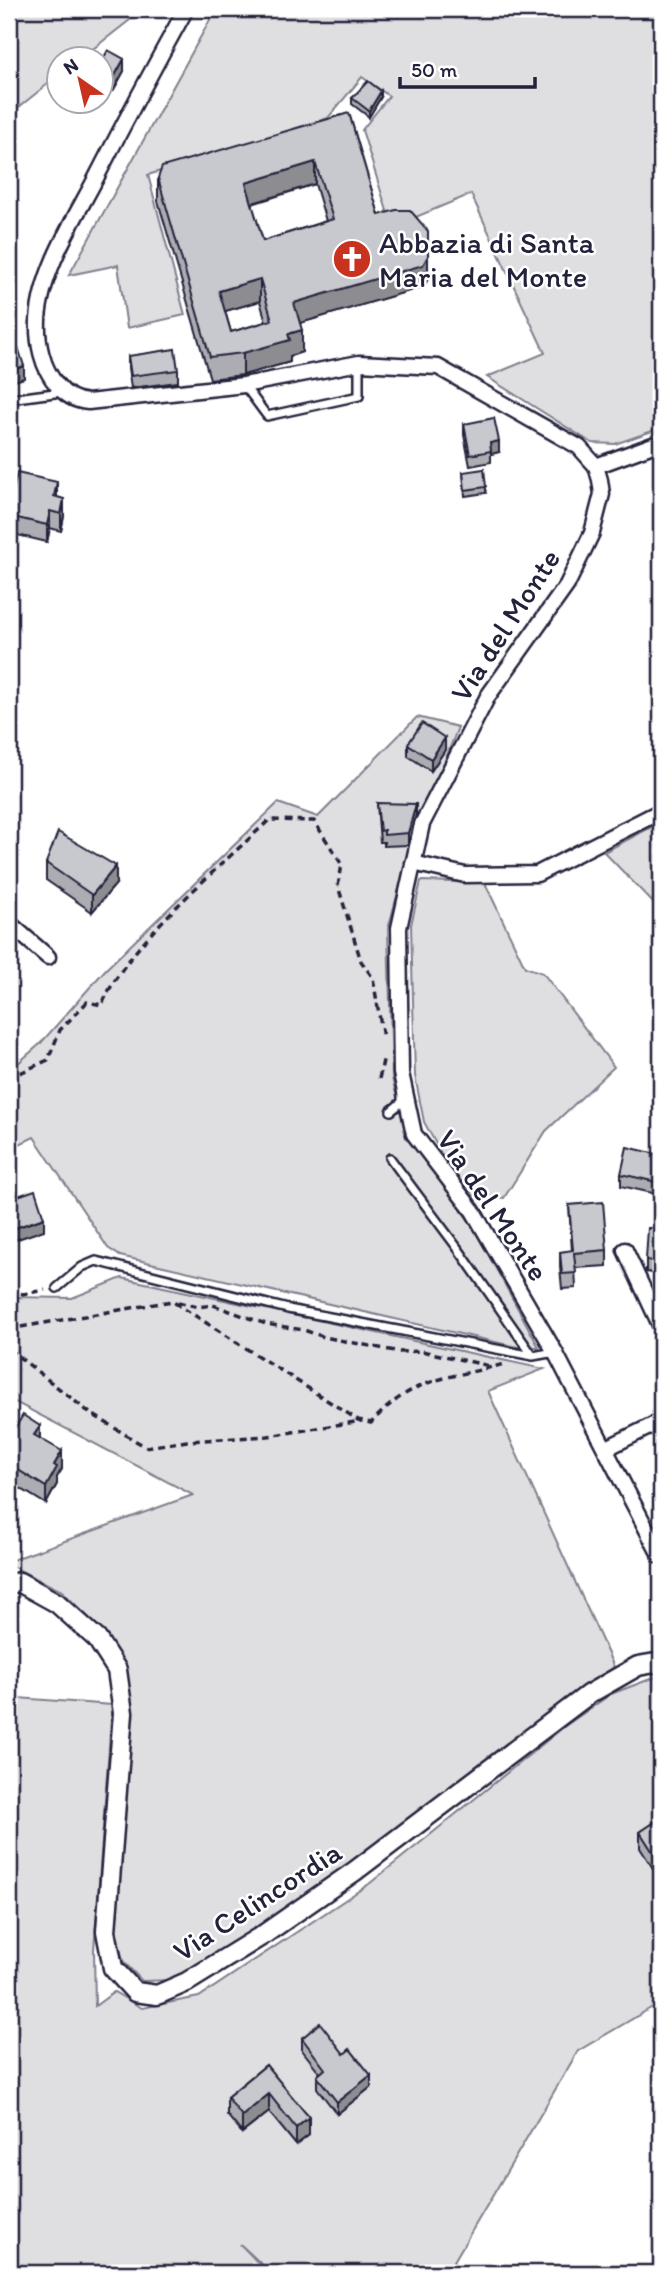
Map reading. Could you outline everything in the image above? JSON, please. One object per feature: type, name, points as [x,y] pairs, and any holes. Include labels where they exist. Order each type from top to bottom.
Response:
[{"type":"street","points":[[186,9],[80,209],[45,287],[38,318],[39,343],[48,371],[62,392],[78,402],[88,402],[244,386],[359,363],[439,367],[579,447],[596,466],[661,442]]},
{"type":"street","name":"Via del Monte","points":[[596,466],[602,494],[592,533],[568,585],[488,696],[422,824],[398,928],[401,1073],[414,1134],[473,1211],[555,1352],[661,1557]]},
{"type":"street","points":[[413,863],[465,875],[537,874],[661,811]]},
{"type":"street","points":[[9,923],[48,957]]},
{"type":"street","points":[[625,1250],[661,1326]]},
{"type":"street","points":[[607,1448],[661,1421]]},
{"type":"street","name":"Via Celincordia","points":[[9,1584],[19,1582],[57,1603],[97,1639],[117,1670],[122,1713],[106,1931],[113,1968],[135,1992],[157,1995],[187,1982],[309,1903],[589,1694],[638,1667],[661,1661]]},
{"type":"lane","points":[[244,386],[267,416],[359,396],[359,363]]},
{"type":"lane","points":[[9,399],[62,392]]},
{"type":"lane","points":[[391,1111],[402,1102],[401,1073]]},
{"type":"lane","points":[[390,1158],[460,1250],[533,1356]]},
{"type":"lane","points":[[57,1288],[82,1267],[96,1261],[288,1309],[533,1356],[555,1352]]},
{"type":"path","points":[[9,1078],[48,1060],[60,1030],[87,1002],[102,1005],[110,986],[135,951],[269,820],[314,821],[342,865],[338,886],[360,961],[373,978],[385,1050],[379,1079]]},
{"type":"path","points":[[9,1291],[23,1294],[57,1288]]},
{"type":"path","points":[[172,1301],[363,1421],[371,1423],[390,1401],[422,1382],[533,1356]]},
{"type":"path","points":[[9,1328],[172,1301],[198,1307],[213,1305],[266,1324],[304,1330],[324,1337],[400,1352],[422,1351],[492,1367]]},
{"type":"path","points":[[9,1349],[90,1413],[146,1447],[187,1441],[268,1436],[363,1421]]},
{"type":"shaded area","points":[[9,9],[144,9],[97,46],[46,46],[46,85],[9,115]]},
{"type":"shaded area","points":[[216,9],[661,9],[661,428],[615,444],[592,443],[487,377],[545,353],[471,194],[392,227],[362,130],[389,96],[362,77],[328,118],[148,175],[185,315],[127,328],[118,265],[69,275]]},
{"type":"shaded area","points":[[417,717],[458,727],[407,859],[388,929],[392,1078],[407,1136],[472,1225],[539,1347],[517,1347],[120,1256],[108,1248],[34,1137],[9,1149],[9,1071],[40,1044],[106,969],[278,803],[318,817]]},
{"type":"shaded area","points":[[661,822],[661,911],[604,852]]},
{"type":"shaded area","points":[[421,881],[485,883],[525,967],[543,973],[614,1067],[546,1131],[504,1198],[473,1195],[450,1170],[424,1122],[415,1076],[411,925]]},
{"type":"shaded area","points":[[122,1278],[544,1369],[488,1391],[614,1667],[355,1861],[253,1932],[173,1980],[142,1981],[123,1961],[115,1926],[123,1666],[97,1626],[62,1591],[9,1565],[9,1561],[193,1495],[9,1399],[9,1297],[72,1298]]},
{"type":"shaded area","points":[[661,1675],[661,2002],[578,2051],[447,2273],[271,2273],[240,2244],[268,2273],[9,2273],[9,1700],[18,1698],[112,1705],[94,1950],[95,2006],[114,1992],[142,2008],[199,1997],[369,1884],[565,1726],[611,1694]]},
{"type":"building","points":[[116,54],[124,59],[116,74]]},
{"type":"building","points":[[368,81],[381,91],[369,111],[352,98]]},
{"type":"building","name":"Abbazia di Santa Maria del Monte","points":[[349,113],[379,215],[396,210],[410,210],[428,231],[428,256],[423,265],[294,303],[302,330],[288,334],[290,340],[243,353],[210,357],[158,178],[162,167]],"holes":[[[315,162],[333,219],[263,241],[246,183]],[[260,279],[272,320],[231,332],[219,291]]]},
{"type":"building","points":[[18,347],[24,366],[9,371],[9,350]]},
{"type":"building","points":[[175,349],[178,370],[131,376],[128,356]]},
{"type":"building","points":[[494,418],[499,441],[490,443],[491,451],[470,455],[464,424]]},
{"type":"building","points":[[484,469],[486,487],[465,490],[463,472]]},
{"type":"building","points":[[17,473],[57,482],[54,496],[64,499],[61,514],[50,511],[47,525],[9,516]]},
{"type":"building","points":[[422,723],[445,738],[431,759],[408,744]]},
{"type":"building","points":[[377,803],[416,804],[408,833],[384,835],[384,830],[380,831]]},
{"type":"building","points":[[58,832],[116,866],[92,895],[46,863]]},
{"type":"building","points":[[627,1147],[661,1155],[661,1183],[621,1174]]},
{"type":"building","points":[[35,1190],[44,1218],[9,1230],[9,1199]]},
{"type":"building","points":[[603,1202],[607,1250],[574,1253],[576,1273],[562,1274],[560,1252],[573,1250],[569,1205]]},
{"type":"building","points":[[648,1228],[661,1228],[661,1262],[646,1260]]},
{"type":"building","points":[[23,1415],[40,1426],[34,1435],[62,1451],[46,1487],[18,1470],[15,1475],[9,1472],[9,1427],[14,1430]]},
{"type":"building","points":[[661,1818],[661,1853],[656,1857],[640,1832]]},
{"type":"building","points":[[320,2023],[344,2054],[350,2049],[371,2075],[337,2102],[317,2076],[325,2069],[302,2038]]},
{"type":"building","points":[[266,2065],[309,2117],[296,2128],[269,2094],[242,2116],[227,2097]]},
{"type":"place","name":"Abbazia di Santa Maria del Monte","points":[[352,259]]}]
